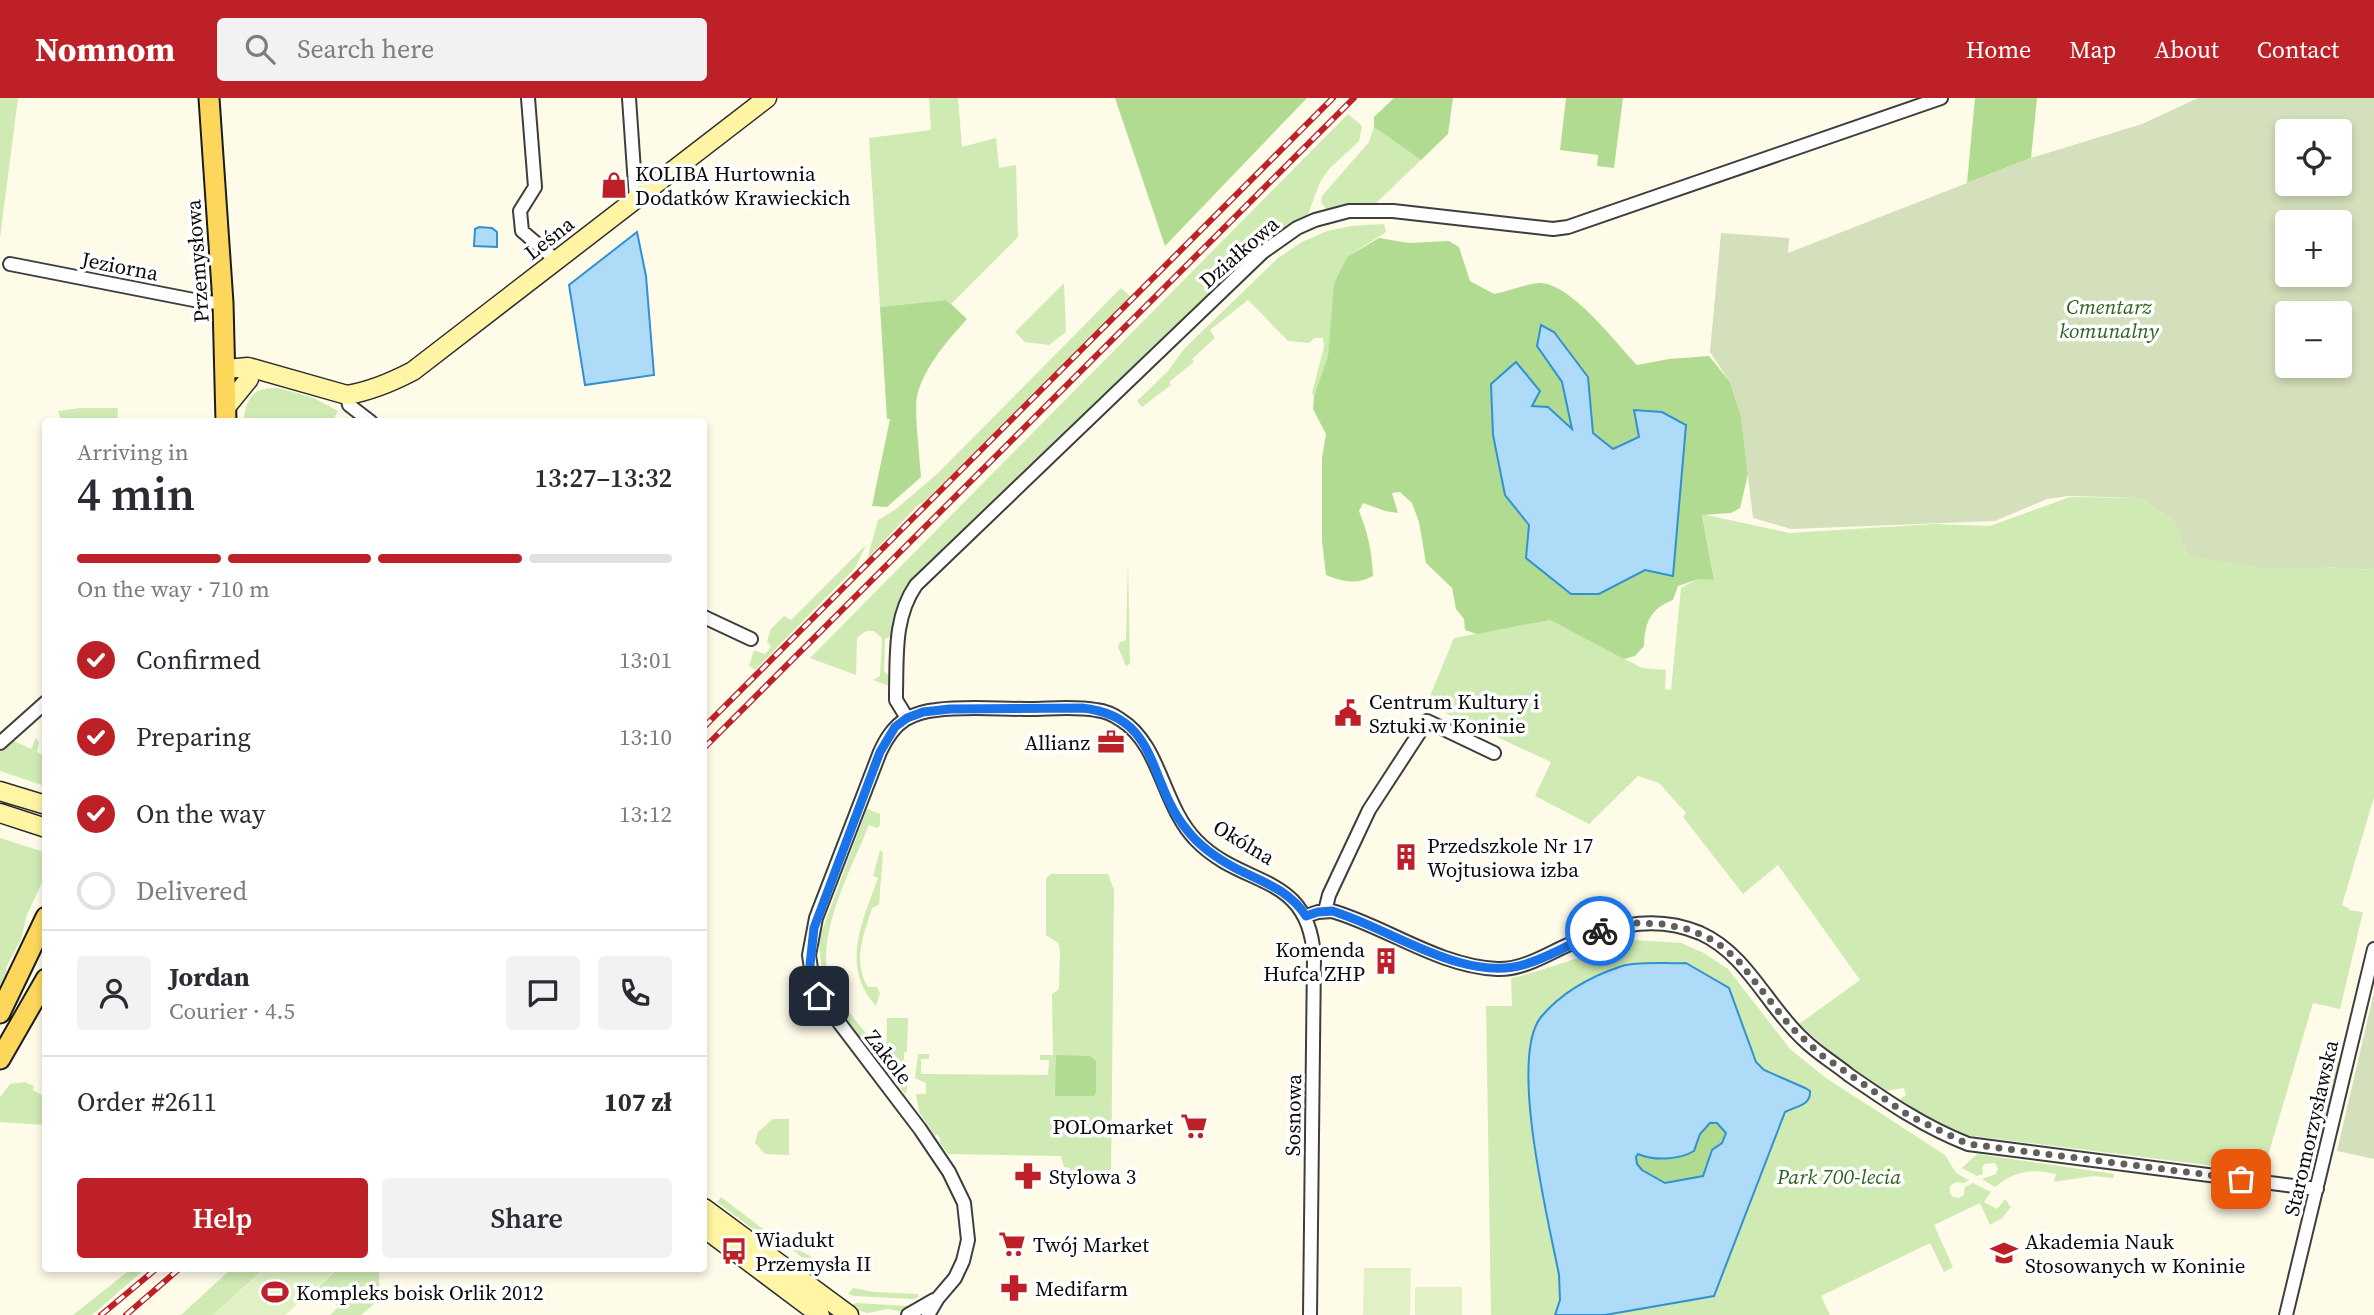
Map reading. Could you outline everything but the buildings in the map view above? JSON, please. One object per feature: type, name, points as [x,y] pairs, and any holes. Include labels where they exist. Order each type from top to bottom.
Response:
[{"type":"main road","name":"Przemysłowa","points":[[209,98],[223,303],[227,414]]},
{"type":"main road","points":[[0,1013],[42,925]]},
{"type":"main road","points":[[0,1059],[42,986]]},
{"type":"street","points":[[528,98],[535,187],[520,211],[522,231],[557,261]]},
{"type":"street","points":[[629,98],[636,200]]},
{"type":"street","name":"Leśna","points":[[347,395],[381,386],[413,371],[767,98]]},
{"type":"street","name":"Działkowa","points":[[907,718],[897,700],[896,692],[898,631],[904,605],[916,585],[1263,252],[1297,228],[1333,214],[1370,210],[1553,229],[1568,227],[1941,98]]},
{"type":"street","name":"Jeziorna","points":[[10,264],[204,302],[223,303]]},
{"type":"street","points":[[226,369],[248,367],[347,395],[349,405],[366,418]]},
{"type":"street","points":[[226,369],[249,379],[279,377]]},
{"type":"street","points":[[227,414],[249,379]]},
{"type":"street","points":[[707,618],[751,639]]},
{"type":"street","points":[[0,743],[42,706]]},
{"type":"street","name":"Okólna","points":[[907,718],[923,712],[950,709],[1082,708],[1114,715],[1137,732],[1145,744],[1178,819],[1198,842],[1220,859],[1283,891],[1300,906],[1306,916]]},
{"type":"street","name":"Zakole","points":[[907,718],[895,727],[880,752],[817,918],[809,955],[813,982],[822,1002],[920,1129],[949,1172],[962,1198],[968,1227],[966,1251],[960,1269],[928,1315]]},
{"type":"street","points":[[1325,911],[1327,899],[1369,810],[1427,721],[1494,753]]},
{"type":"street","points":[[0,791],[42,804]]},
{"type":"street","points":[[0,813],[42,827]]},
{"type":"street","points":[[1306,916],[1325,911],[1338,913],[1457,961],[1494,969],[1525,965],[1587,936],[1618,926],[1634,923],[1663,924],[1691,930],[1715,941],[1737,959],[1790,1026],[1820,1054],[1898,1109],[1968,1144],[2317,1189]]},
{"type":"street","name":"Sosnowa","points":[[1306,916],[1313,939],[1314,956],[1310,1315]]},
{"type":"street","name":"Staromorzysławska","points":[[2286,1315],[2374,949]]},
{"type":"street","points":[[707,1210],[849,1315]]},
{"type":"street","points":[[707,1230],[820,1315]]},
{"type":"street","name":"Zakole","points":[[908,1315],[938,1298]]},
{"type":"green space","points":[[0,98],[18,98],[0,238]]},
{"type":"green space","points":[[929,98],[958,98],[962,147],[996,138],[999,168],[1016,165],[1018,237],[951,304],[944,300],[880,307],[869,138],[931,130]]},
{"type":"green space","points":[[1115,98],[1307,98],[1165,246]]},
{"type":"green space","points":[[1394,98],[1453,98],[1448,134],[1421,160],[1374,127],[1374,117]]},
{"type":"green space","points":[[1566,98],[1623,98],[1614,168],[1597,166],[1598,155],[1560,150]]},
{"type":"green space","points":[[1975,98],[2037,98],[2031,158],[1967,183]]},
{"type":"green space","name":"Cmentarz komunalny","points":[[2198,98],[2374,98],[2374,570],[2326,567],[2268,569],[2189,556],[2174,521],[2140,498],[2069,496],[2047,499],[1995,521],[1791,529],[1753,518],[1741,416],[1730,382],[1710,352],[1721,233],[1789,238],[1788,253],[2031,158],[2142,124]]},
{"type":"green space","points":[[1348,114],[1362,126],[1359,141],[1329,169],[1320,182],[1307,217],[1266,242],[917,575],[900,603],[891,636],[885,639],[884,671],[891,678],[889,686],[873,680],[880,676],[882,638],[874,631],[866,631],[857,638],[856,675],[810,658]]},
{"type":"green space","points":[[1374,127],[1421,160],[1375,204],[1348,204],[1326,209],[1321,202],[1322,196],[1369,142]]},
{"type":"green space","points":[[1384,224],[1386,232],[1347,257],[1332,323],[1328,357],[1314,396],[1312,393],[1324,347],[1323,338],[1314,338],[1309,343],[1288,341],[1248,300],[1210,330],[1215,338],[1192,359],[1194,362],[1169,382],[1171,385],[1142,407],[1137,401],[1167,372],[1185,348],[1278,258],[1302,242],[1327,231]]},
{"type":"green space","points":[[1379,238],[1409,243],[1449,241],[1459,247],[1470,281],[1494,294],[1537,283],[1554,287],[1567,294],[1593,317],[1637,365],[1709,356],[1730,382],[1741,416],[1748,474],[1740,508],[1731,513],[1702,515],[1714,580],[1698,579],[1678,586],[1673,600],[1650,617],[1644,646],[1635,656],[1624,659],[1550,620],[1477,634],[1465,630],[1464,619],[1456,609],[1452,588],[1426,563],[1419,522],[1412,503],[1400,492],[1392,493],[1398,513],[1363,503],[1359,511],[1369,543],[1373,576],[1350,582],[1326,575],[1322,541],[1322,458],[1326,434],[1313,409],[1314,396],[1328,356],[1334,284],[1347,257]],"holes":[[[1541,325],[1588,377],[1593,433],[1613,450],[1639,437],[1634,411],[1673,576],[1645,570],[1599,594],[1526,558],[1529,525],[1517,363],[1532,406],[1548,407],[1573,430],[1562,382],[1537,346]]]},
{"type":"green space","points":[[1064,283],[1066,332],[1049,345],[1025,342],[1015,332]]},
{"type":"green space","points":[[1121,288],[1131,297],[922,504],[920,503],[867,559],[878,520],[895,510],[938,473]]},
{"type":"green space","points":[[945,300],[967,319],[931,364],[920,385],[916,403],[921,477],[887,507],[872,506],[890,419],[887,419],[880,307]]},
{"type":"green space","points":[[270,388],[314,398],[338,411],[334,418],[244,418],[252,395]]},
{"type":"green space","points":[[118,408],[117,418],[61,418],[58,411]]},
{"type":"green space","points":[[2070,497],[2140,498],[2174,521],[2326,567],[2374,570],[2374,797],[2342,905],[2349,910],[2363,912],[2340,1009],[2313,1003],[2267,1159],[2257,1158],[2255,1171],[1965,1135],[1899,1103],[1902,1097],[1906,1096],[1904,1088],[1886,1091],[1831,1052],[1799,1024],[1860,980],[1778,865],[1743,894],[1683,817],[1686,813],[1659,783],[1638,776],[1589,824],[1535,796],[1551,762],[1430,706],[1430,696],[1454,638],[1550,620],[1642,668],[1666,670],[1665,689],[1671,690],[1681,588],[1697,579],[1714,579],[1702,514],[1789,533],[1934,524],[1990,526]]},
{"type":"green space","points":[[866,545],[855,568],[755,670],[749,666],[754,650],[765,654],[771,647],[767,641],[771,629],[784,616],[791,620]]},
{"type":"green space","points":[[1128,561],[1130,664],[1126,666],[1118,647],[1120,642],[1126,640]]},
{"type":"green space","points":[[36,738],[39,742],[37,752],[42,754],[42,785],[0,771],[0,752],[14,741],[31,749]]},
{"type":"green space","points":[[867,809],[880,814],[880,825],[877,828],[869,825],[837,903],[830,925],[827,965],[831,982],[841,1001],[881,1052],[876,1057],[844,1016],[829,990],[820,958],[819,939]]},
{"type":"green space","points":[[0,838],[41,851],[42,882],[26,917],[22,937],[6,968],[7,975],[0,989]]},
{"type":"green space","points":[[880,850],[883,853],[879,905],[872,908],[860,957],[863,977],[868,987],[877,987],[880,993],[876,1006],[865,991],[857,960],[861,927],[878,878],[873,876]]},
{"type":"green space","points":[[1051,874],[1108,874],[1114,890],[1111,1179],[1069,1178],[1070,1168],[1064,1167],[1061,1156],[948,1154],[937,1134],[935,1136],[919,1112],[916,1094],[926,1094],[926,1083],[915,1078],[918,1054],[929,1054],[929,1059],[921,1059],[921,1074],[1048,1075],[1049,1060],[1040,1060],[1040,1055],[1053,1055],[1052,994],[1059,989],[1060,950],[1058,943],[1046,935],[1046,878]]},
{"type":"green space","name":"Park 700-lecia","points":[[1634,940],[1681,943],[1704,953],[1728,969],[1790,1049],[1826,1078],[1945,1155],[1956,1173],[1969,1180],[1950,1186],[1953,1197],[1964,1195],[1965,1187],[1973,1183],[1991,1192],[1984,1202],[1997,1209],[2005,1199],[2011,1207],[2002,1218],[1990,1225],[1980,1203],[1934,1225],[1953,1267],[1944,1272],[1930,1243],[1821,1296],[1830,1315],[1605,1315],[1714,1296],[1785,1112],[1802,1106],[1800,1085],[1764,1070],[1756,1062],[1729,988],[1575,988],[1539,1020],[1531,1044],[1528,1074],[1534,1145],[1559,1275],[1560,1300],[1555,1315],[1491,1315],[1486,1006],[1512,1006],[1511,978]]},
{"type":"green space","points":[[802,968],[812,997],[797,1000],[792,997],[792,990],[795,978]]},
{"type":"green space","points":[[2374,992],[2374,1159],[2337,1151]]},
{"type":"green space","points":[[887,1018],[908,1018],[907,1052],[904,1052],[904,1060],[907,1061],[905,1094],[886,1070]]},
{"type":"green space","points":[[1056,1055],[1090,1056],[1096,1061],[1094,1096],[1055,1096]]},
{"type":"green space","points":[[2334,1060],[2342,1062],[2322,1144],[2320,1119]]},
{"type":"green space","points":[[25,1082],[34,1086],[33,1090],[42,1095],[42,1125],[0,1122],[0,1097],[10,1084]]},
{"type":"green space","points":[[773,1119],[789,1119],[789,1155],[765,1154],[755,1143],[758,1132]]},
{"type":"green space","points":[[1710,1123],[1717,1123],[1726,1133],[1722,1143],[1711,1150],[1703,1176],[1665,1183],[1642,1170],[1637,1164],[1635,1157],[1638,1154],[1656,1159],[1682,1157],[1697,1146],[1700,1134]]},
{"type":"green space","points":[[1977,1154],[2114,1176],[2054,1182],[2056,1174],[2032,1171],[2009,1177],[1995,1187],[1982,1179],[1996,1174],[1998,1169],[1995,1163],[1984,1164],[1983,1174],[1977,1176],[1962,1168]]},
{"type":"green space","points":[[721,1197],[767,1232],[819,1261],[814,1269],[793,1250],[750,1227],[717,1202]]},
{"type":"green space","points":[[1364,1268],[1411,1268],[1410,1315],[1363,1315]]},
{"type":"green space","points":[[127,1272],[142,1272],[92,1315],[73,1315]]},
{"type":"green space","points":[[228,1272],[261,1272],[213,1315],[181,1315]]},
{"type":"green space","name":"Kompleks boisk Orlik 2012","points":[[262,1272],[334,1272],[285,1315],[213,1315]]},
{"type":"green space","points":[[335,1272],[379,1272],[380,1299],[361,1315],[330,1315],[338,1307],[319,1286]]},
{"type":"green space","points":[[1415,1287],[1462,1287],[1462,1315],[1415,1315]]},
{"type":"green space","points":[[853,1288],[918,1294],[919,1297],[914,1299],[848,1294]]},
{"type":"green space","points":[[856,1303],[913,1308],[903,1312],[888,1309],[867,1313],[849,1307]]},
{"type":"water","points":[[492,228],[497,232],[497,247],[474,246],[475,229]]},
{"type":"water","points":[[637,232],[646,276],[654,375],[585,385],[569,285]]},
{"type":"water","points":[[1541,325],[1554,332],[1588,377],[1593,433],[1613,449],[1639,437],[1634,410],[1662,412],[1686,425],[1673,576],[1645,570],[1599,594],[1571,594],[1526,558],[1529,525],[1505,495],[1493,435],[1491,384],[1516,362],[1540,391],[1532,406],[1548,407],[1572,429],[1562,382],[1537,346]]},
{"type":"water","points":[[1686,963],[1729,988],[1756,1062],[1764,1070],[1810,1091],[1810,1096],[1802,1105],[1785,1112],[1714,1296],[1605,1315],[1555,1315],[1560,1300],[1559,1275],[1540,1181],[1530,1103],[1528,1067],[1532,1038],[1541,1017],[1549,1008],[1588,980],[1629,964]],"holes":[[[1710,1123],[1717,1123],[1726,1133],[1722,1143],[1712,1150],[1703,1176],[1665,1183],[1642,1170],[1637,1164],[1638,1154],[1651,1158],[1666,1158],[1694,1151],[1700,1134]]]},
{"type":"railway","points":[[707,724],[1333,98]]},
{"type":"railway","points":[[707,745],[1354,98]]},
{"type":"railway","points":[[101,1315],[152,1272]]},
{"type":"railway","points":[[126,1315],[176,1272]]},
{"type":"way so far","points":[[1600,931],[1634,923],[1663,924],[1691,930],[1715,941],[1737,959],[1790,1026],[1820,1054],[1923,1125],[1968,1144],[2241,1179]]},
{"type":"place","name":"KOLIBA Hurtownia Dodatków Krawieckich","points":[[614,185]]},
{"type":"place","name":"Centrum Kultury i Sztuki w Koninie","points":[[1348,713]]},
{"type":"place","name":"Allianz","points":[[1111,742]]},
{"type":"place","name":"Przedszkole Nr 17 Wojtusiowa izba","points":[[1406,857]]},
{"type":"place","name":"Komenda Hufca ZHP","points":[[1386,961]]},
{"type":"place","name":"POLOmarket","points":[[1194,1126]]},
{"type":"place","name":"Stylowa 3","points":[[1028,1176]]},
{"type":"place","name":"Twój Market","points":[[1012,1244]]},
{"type":"place","name":"Wiadukt Przemysła II","points":[[734,1251]]},
{"type":"place","name":"Akademia Nauk Stosowanych w Koninie","points":[[2004,1253]]},
{"type":"place","name":"Medifarm","points":[[1014,1288]]},
{"type":"place","name":"Kompleks boisk Orlik 2012","points":[[275,1292]]},
{"type":"route","points":[[819,996],[810,965],[811,937],[880,752],[895,727],[907,718],[936,710],[1082,708],[1114,715],[1137,732],[1145,744],[1178,819],[1186,830],[1220,859],[1283,891],[1300,906],[1306,916],[1332,911],[1428,951],[1494,969],[1525,965],[1600,931]]}]
